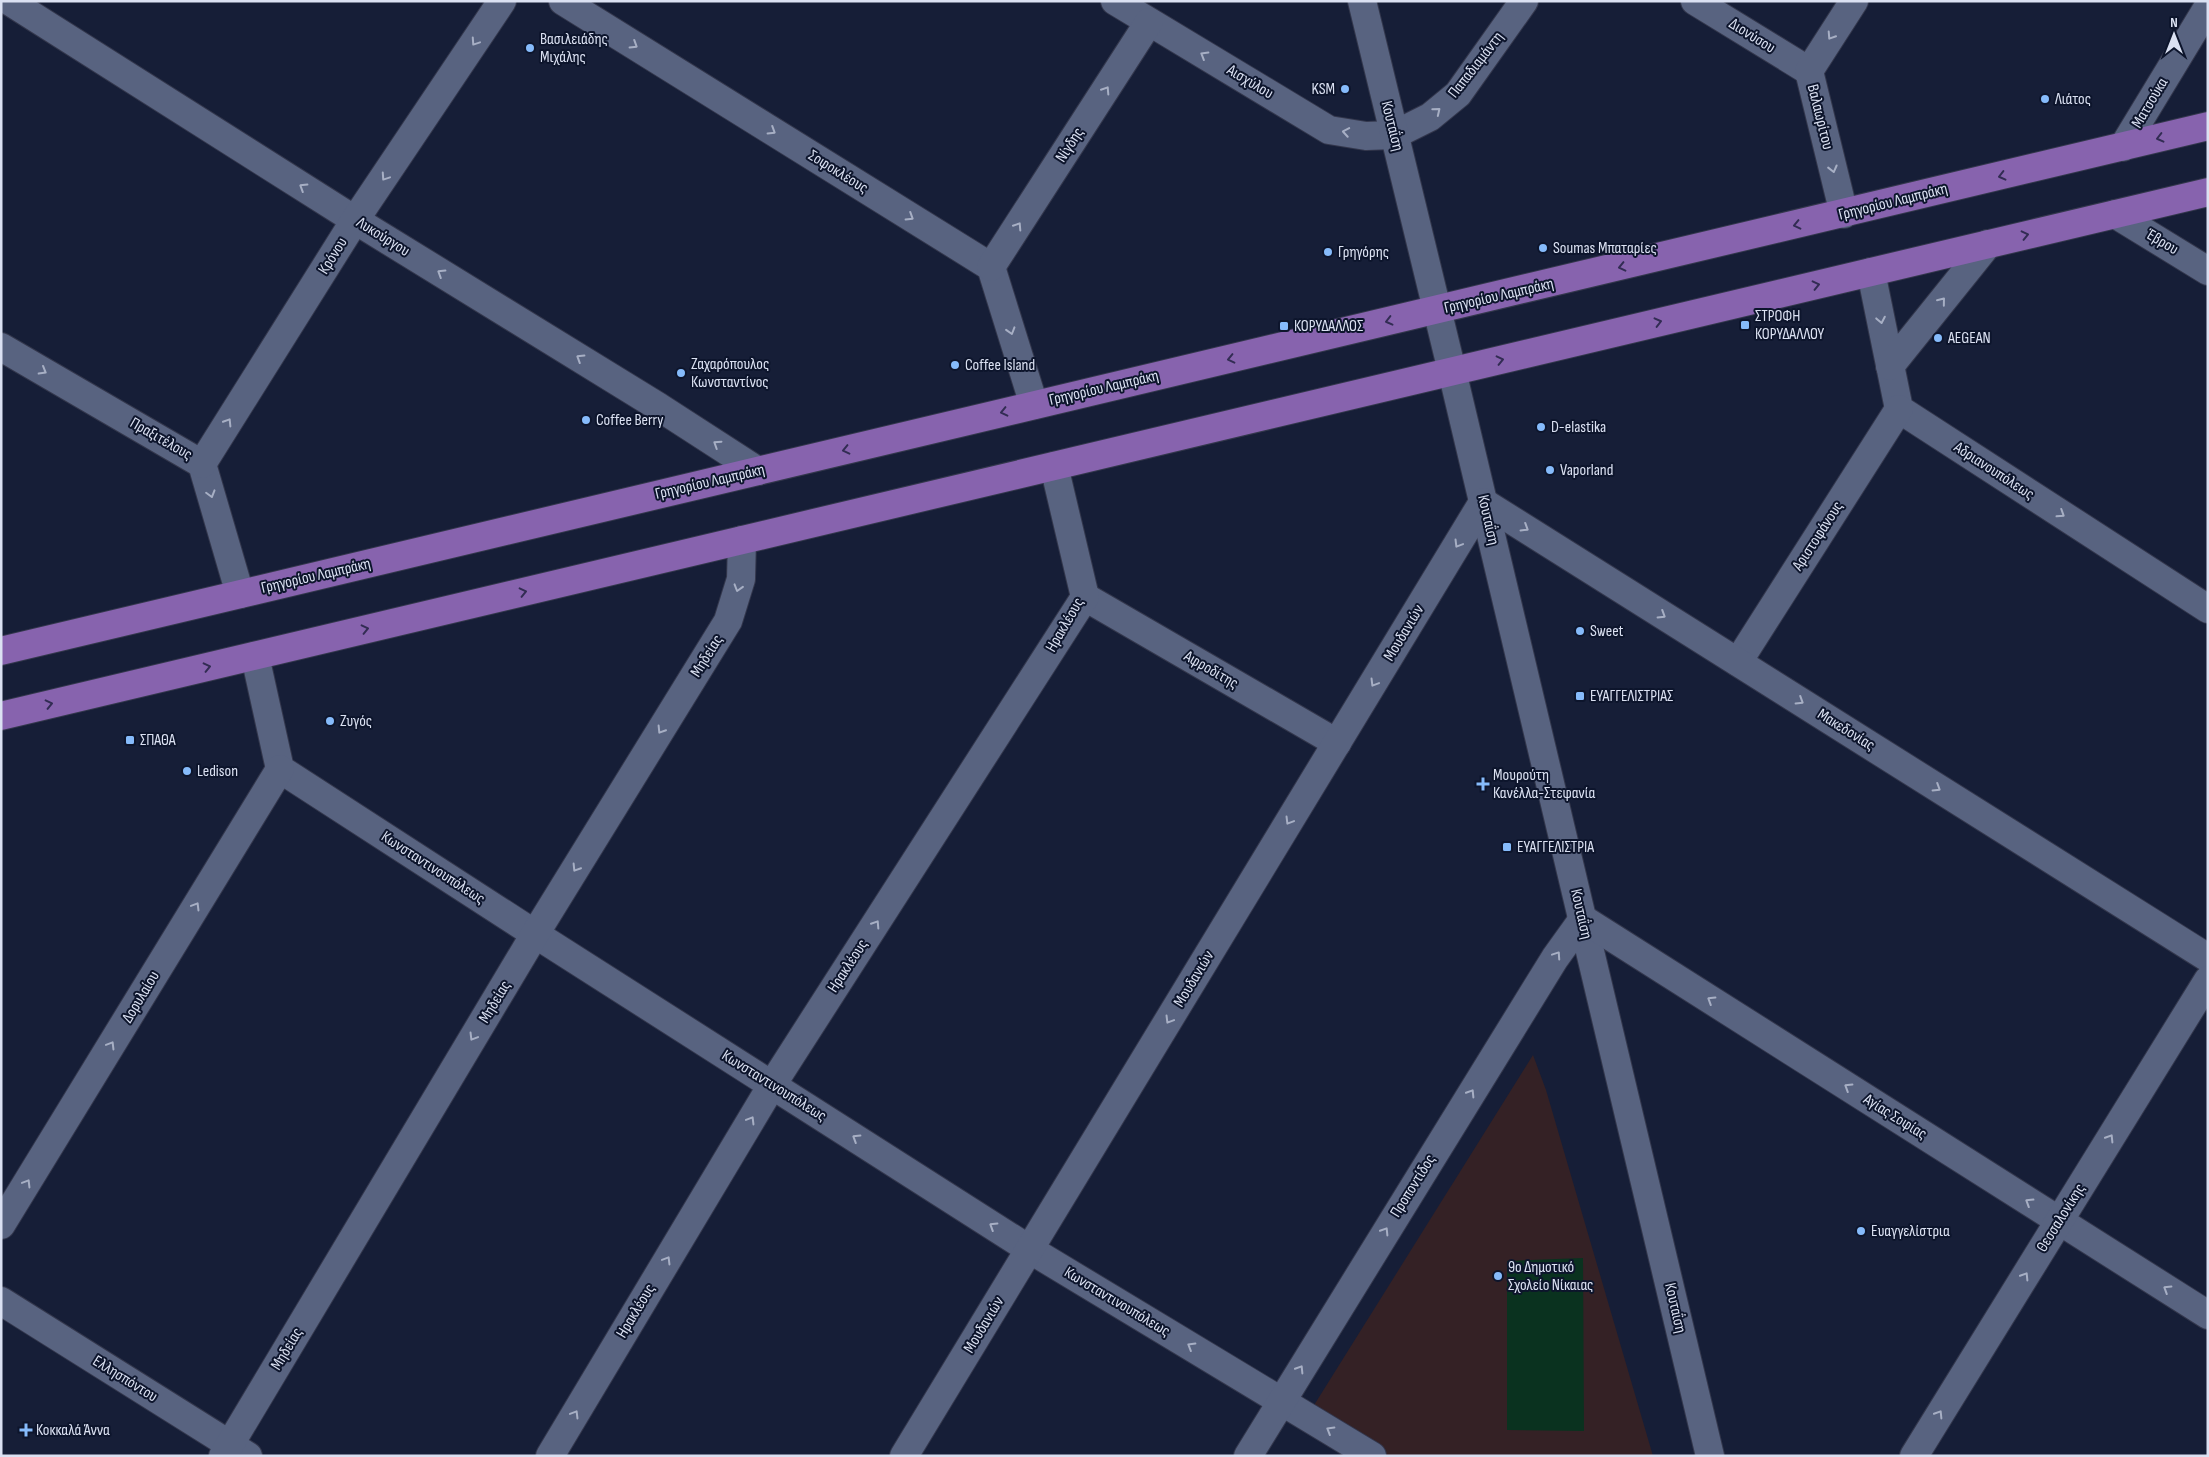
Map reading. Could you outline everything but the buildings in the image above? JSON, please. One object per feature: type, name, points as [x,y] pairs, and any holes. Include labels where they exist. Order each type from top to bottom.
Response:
[{"type":"main road","name":"Γρηγορίου Λαμπράκη","points":[[1,651],[2208,126]]},
{"type":"main road","points":[[1,716],[2208,192]]},
{"type":"street","name":"Λυκούργου","points":[[9,1],[355,220],[660,406],[758,471]]},
{"type":"street","name":"Κρόνου","points":[[202,464],[355,220],[502,1]]},
{"type":"street","name":"Σοφοκλέους","points":[[563,1],[991,267]]},
{"type":"street","name":"Αισχύλου","points":[[1116,1],[1330,130],[1366,136],[1394,135]]},
{"type":"street","name":"Κουταΐση","points":[[1362,1],[1710,1456]]},
{"type":"street","name":"Παπαδιαμάντη","points":[[1394,135],[1430,117],[1458,94],[1524,1]]},
{"type":"street","name":"Διονύσου","points":[[1696,1],[1809,71]]},
{"type":"street","name":"Βαλαωρίτου","points":[[1844,214],[1809,71],[1854,1]]},
{"type":"street","name":"Ματσούκα","points":[[2122,147],[2208,7]]},
{"type":"street","name":"Νίγδης","points":[[991,267],[1149,22]]},
{"type":"street","name":"Έβρου","points":[[2115,214],[2208,270]]},
{"type":"street","points":[[1890,366],[1988,244]]},
{"type":"street","points":[[991,267],[1034,405]]},
{"type":"street","points":[[1871,272],[1899,409]]},
{"type":"street","name":"Πραξιτέλους","points":[[1,347],[202,464],[240,594]]},
{"type":"street","name":"Αδριανουπόλεως","points":[[1899,409],[2208,609]]},
{"type":"street","name":"Αριστοφάνους","points":[[1738,662],[1899,409]]},
{"type":"street","name":"Ηρακλέους","points":[[550,1456],[772,1085],[1085,597],[1054,466]]},
{"type":"street","name":"Μακεδονίας","points":[[1483,502],[2208,958]]},
{"type":"street","name":"Μουδανιών","points":[[904,1456],[1483,502]]},
{"type":"street","name":"Μηδείας","points":[[234,1452],[535,934],[728,621],[741,580],[742,540]]},
{"type":"street","name":"Αφροδίτης","points":[[1085,597],[1337,743]]},
{"type":"street","points":[[255,656],[280,769]]},
{"type":"street","name":"Κωνσταντινουπόλεως","points":[[280,769],[535,934],[1030,1249],[1372,1456]]},
{"type":"street","name":"Δορυλαίου","points":[[1,1225],[280,769]]},
{"type":"street","name":"Αγίας Σοφίας","points":[[1583,919],[2208,1315]]},
{"type":"street","name":"Προποντίδος","points":[[1248,1456],[1555,958],[1583,919]]},
{"type":"street","name":"Θεσσαλονίκης","points":[[1914,1456],[2208,980]]},
{"type":"street","name":"Ελλησπόντου","points":[[1,1302],[234,1452]]},
{"type":"shaded area","name":"9o Δημοτικό Σχολείο Νίκαιας","points":[[1533,1055],[1546,1090],[1653,1456],[1388,1456],[1311,1410]]},
{"type":"green space","points":[[1583,1258],[1584,1431],[1507,1430],[1507,1261]]},
{"type":"place","name":"Βασιλειάδης Μιχάλης","points":[[530,48]]},
{"type":"place","name":"KSM","points":[[1345,89]]},
{"type":"place","name":"Λιάτος","points":[[2045,99]]},
{"type":"place","name":"Soumas Μπαταρίες","points":[[1543,248]]},
{"type":"place","name":"Γρηγόρης","points":[[1328,252]]},
{"type":"place","name":"ΣΤΡΟΦΗ ΚΟΡΥΔΑΛΛΟΥ","points":[[1745,325]]},
{"type":"place","name":"ΚΟΡΥΔΑΛΛΟΣ","points":[[1284,326]]},
{"type":"place","name":"AEGEAN","points":[[1938,338]]},
{"type":"place","name":"Coffee Island","points":[[955,365]]},
{"type":"place","name":"Ζαχαρόπουλος Κωνσταντίνος","points":[[681,373]]},
{"type":"place","name":"Coffee Berry","points":[[586,420]]},
{"type":"place","name":"D-elastika","points":[[1541,427]]},
{"type":"place","name":"Vaporland","points":[[1550,470]]},
{"type":"place","name":"Sweet","points":[[1580,631]]},
{"type":"place","name":"ΕΥΑΓΓΕΛΙΣΤΡΙΑΣ","points":[[1580,696]]},
{"type":"place","name":"Ζυγός","points":[[330,721]]},
{"type":"place","name":"ΣΠΑΘΑ","points":[[130,740]]},
{"type":"place","name":"Ledison","points":[[187,771]]},
{"type":"place","name":"Μουρούτη Κανέλλα-Στεφανία","points":[[1483,784]]},
{"type":"place","name":"ΕΥΑΓΓΕΛΙΣΤΡΙΑ","points":[[1507,847]]},
{"type":"place","name":"Ευαγγελίστρια","points":[[1861,1231]]},
{"type":"place","name":"9o Δημοτικό Σχολείο Νίκαιας","points":[[1498,1276]]},
{"type":"place","name":"Κοκκαλά Άννα","points":[[26,1430]]}]
